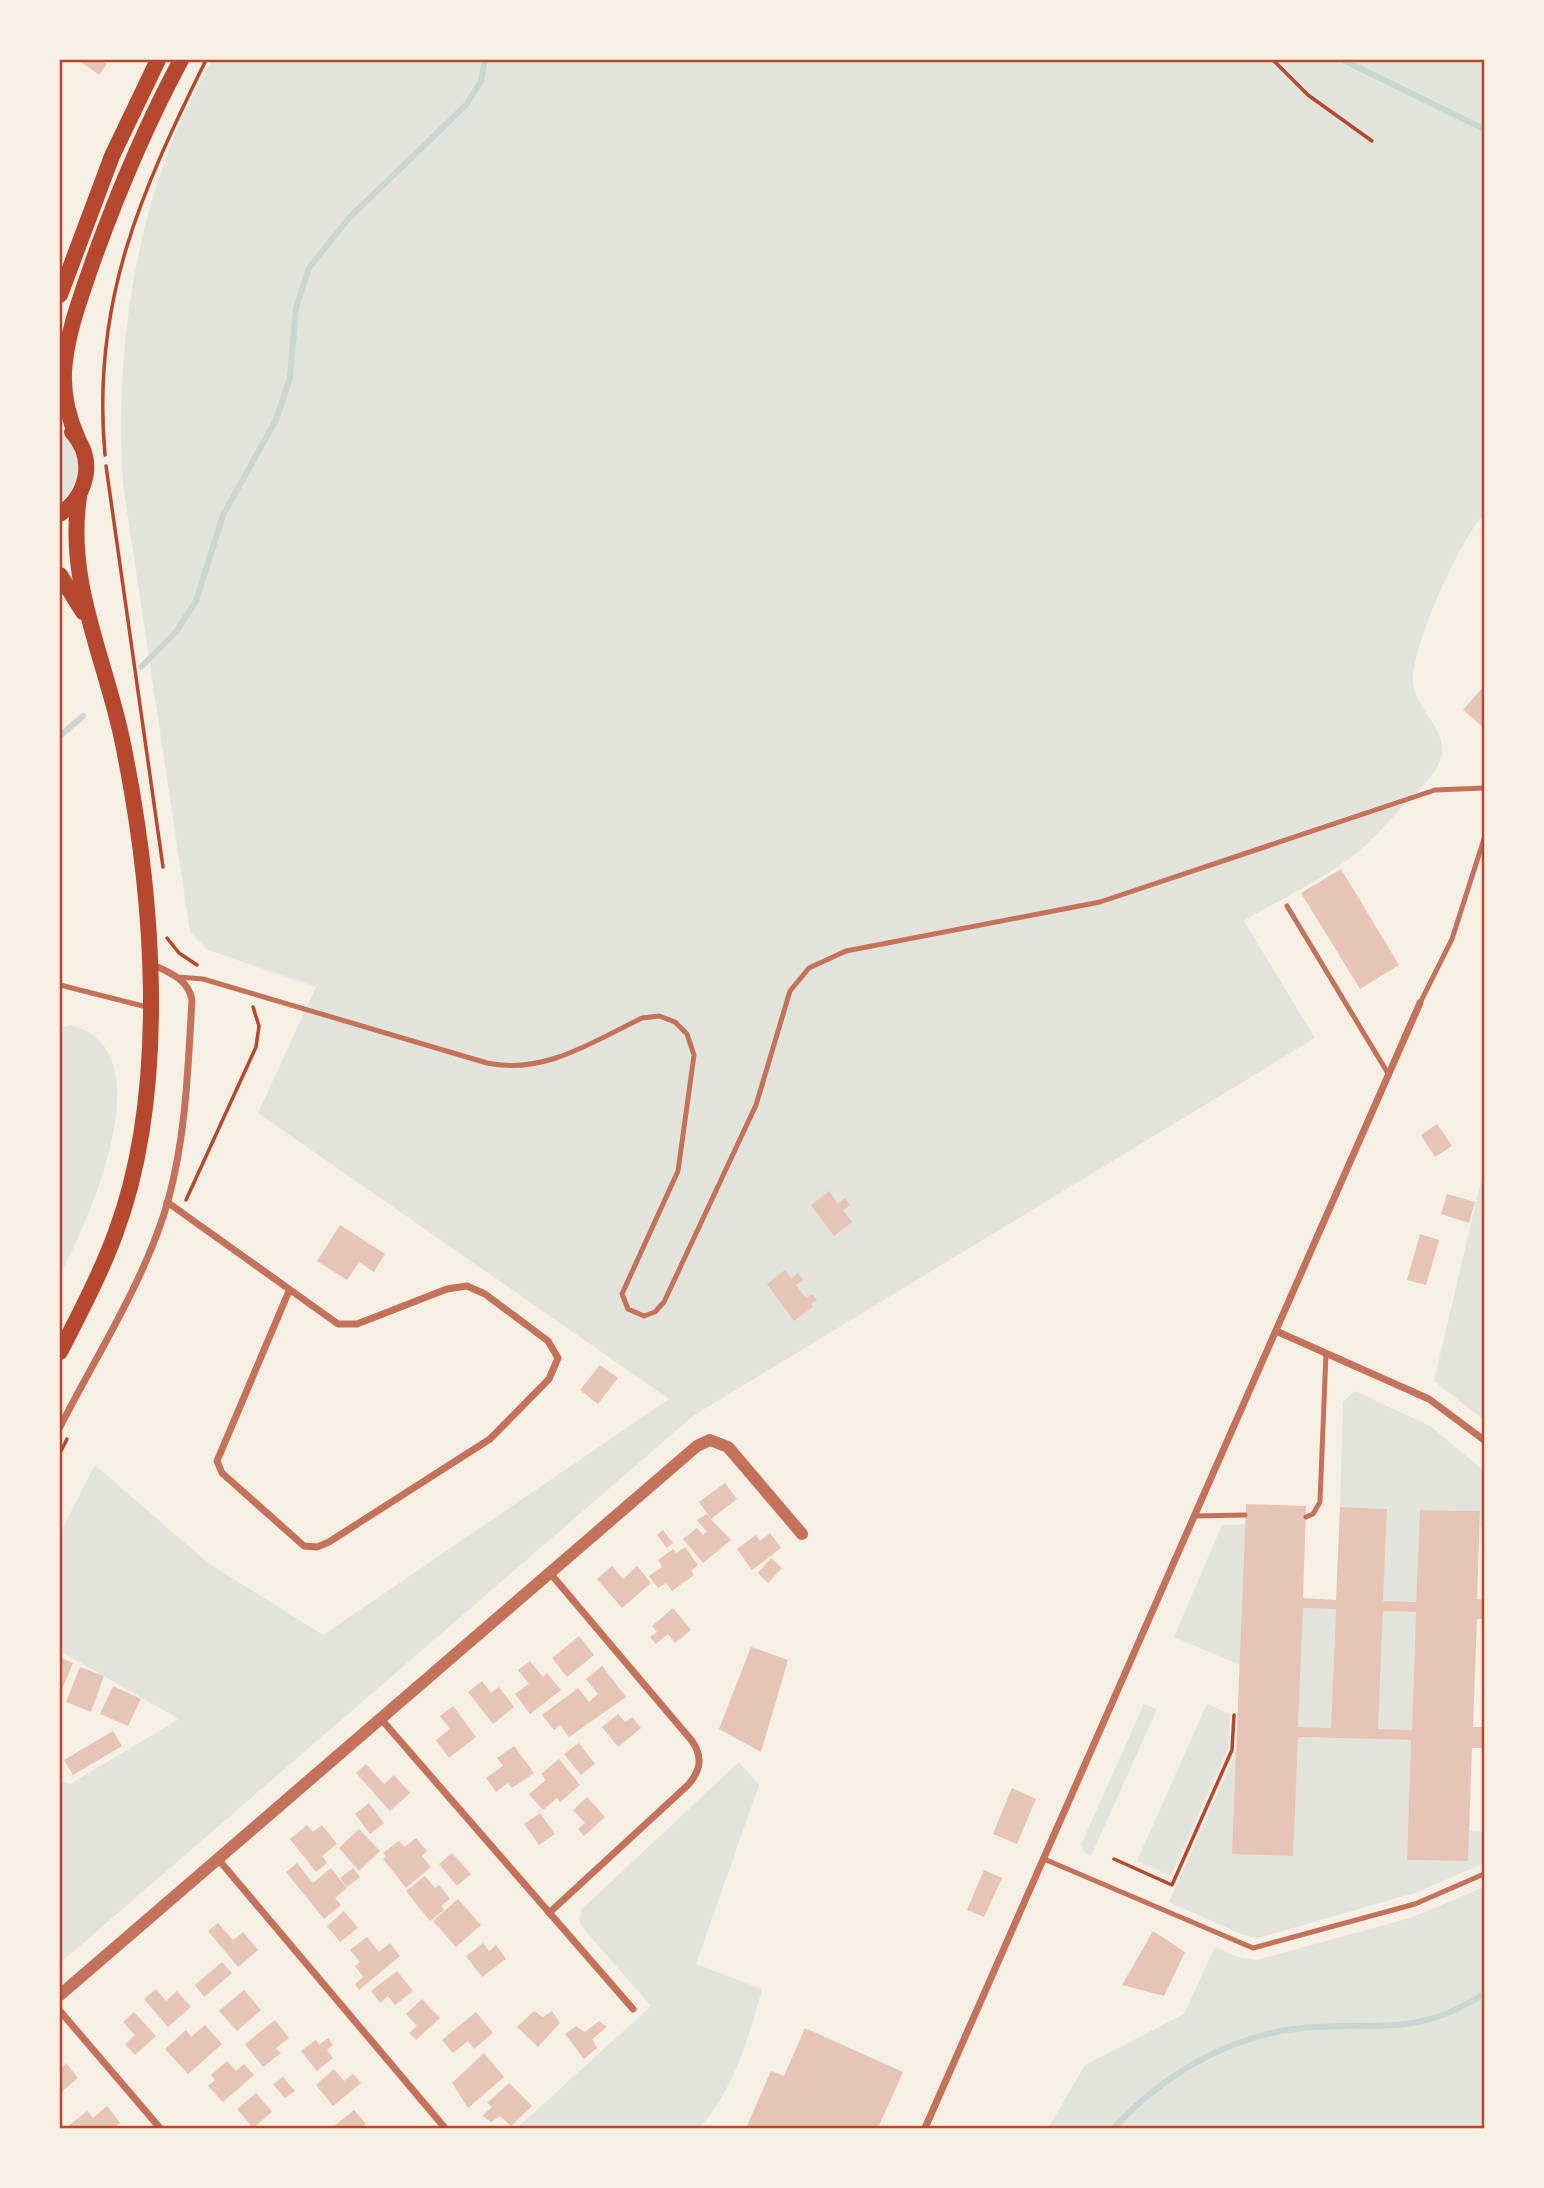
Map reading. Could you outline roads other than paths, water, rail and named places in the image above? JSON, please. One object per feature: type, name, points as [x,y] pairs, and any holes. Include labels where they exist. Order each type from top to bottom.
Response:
[{"type":"main road","points":[[60,295],[112,156],[158,60]]},
{"type":"main road","points":[[60,1352],[99,1273],[130,1187],[146,1096],[150,1007],[142,874],[130,786],[113,700],[86,617],[76,543],[79,497],[87,468],[67,414],[64,387],[66,352],[76,312],[127,174],[181,60]]},
{"type":"main road","points":[[60,422],[78,439]]},
{"type":"main road","points":[[60,514],[79,497]]},
{"type":"main road","points":[[60,575],[86,617]]},
{"type":"street","points":[[60,1427],[138,1275],[167,1202],[183,1121],[192,1000],[188,988],[178,977],[149,963]]},
{"type":"street","points":[[925,2129],[1420,1003]]},
{"type":"street","points":[[167,1202],[329,1320],[347,1325],[366,1321],[447,1289],[467,1286],[485,1294],[548,1341],[557,1352],[557,1365],[549,1379],[483,1445],[329,1542],[317,1547],[304,1546],[222,1473],[216,1461],[289,1291]]},
{"type":"street","points":[[1276,1331],[1429,1399],[1485,1440]]},
{"type":"street","points":[[60,1995],[697,1446],[716,1440],[733,1451],[802,1534]]},
{"type":"street","points":[[549,1913],[688,1785],[698,1770],[700,1761],[692,1741],[550,1573]]},
{"type":"street","points":[[381,1719],[633,2010]]},
{"type":"street","points":[[218,1859],[445,2129]]},
{"type":"street","points":[[60,2011],[160,2129]]},
{"type":"lane","points":[[178,977],[203,979],[487,1063],[513,1067],[538,1065],[562,1057],[642,1018],[667,1018],[682,1028],[691,1040],[694,1055],[681,1160],[622,1294],[624,1304],[632,1313],[650,1315],[664,1302],[750,1121],[790,990],[809,968],[821,960],[846,951],[1100,902],[1435,790],[1485,788]]},
{"type":"lane","points":[[1420,1003],[1452,939],[1485,839]]},
{"type":"lane","points":[[1287,906],[1388,1075]]},
{"type":"lane","points":[[60,985],[150,1007]]},
{"type":"lane","points":[[1306,1517],[1313,1514],[1320,1502],[1326,1353]]},
{"type":"lane","points":[[1195,1516],[1245,1515]]},
{"type":"lane","points":[[1044,1859],[1253,1948],[1415,1904],[1485,1874]]},
{"type":"waterway","points":[[141,667],[176,632],[196,601],[223,515],[276,420],[290,378],[296,308],[309,268],[349,218],[466,105],[481,81],[485,60]]},
{"type":"waterway","points":[[1343,60],[1484,129]]},
{"type":"waterway","points":[[60,736],[83,716]]},
{"type":"waterway","points":[[1114,2128],[1156,2089],[1179,2072],[1231,2046],[1286,2030],[1382,2026],[1421,2021],[1440,2016],[1484,1994]]}]
